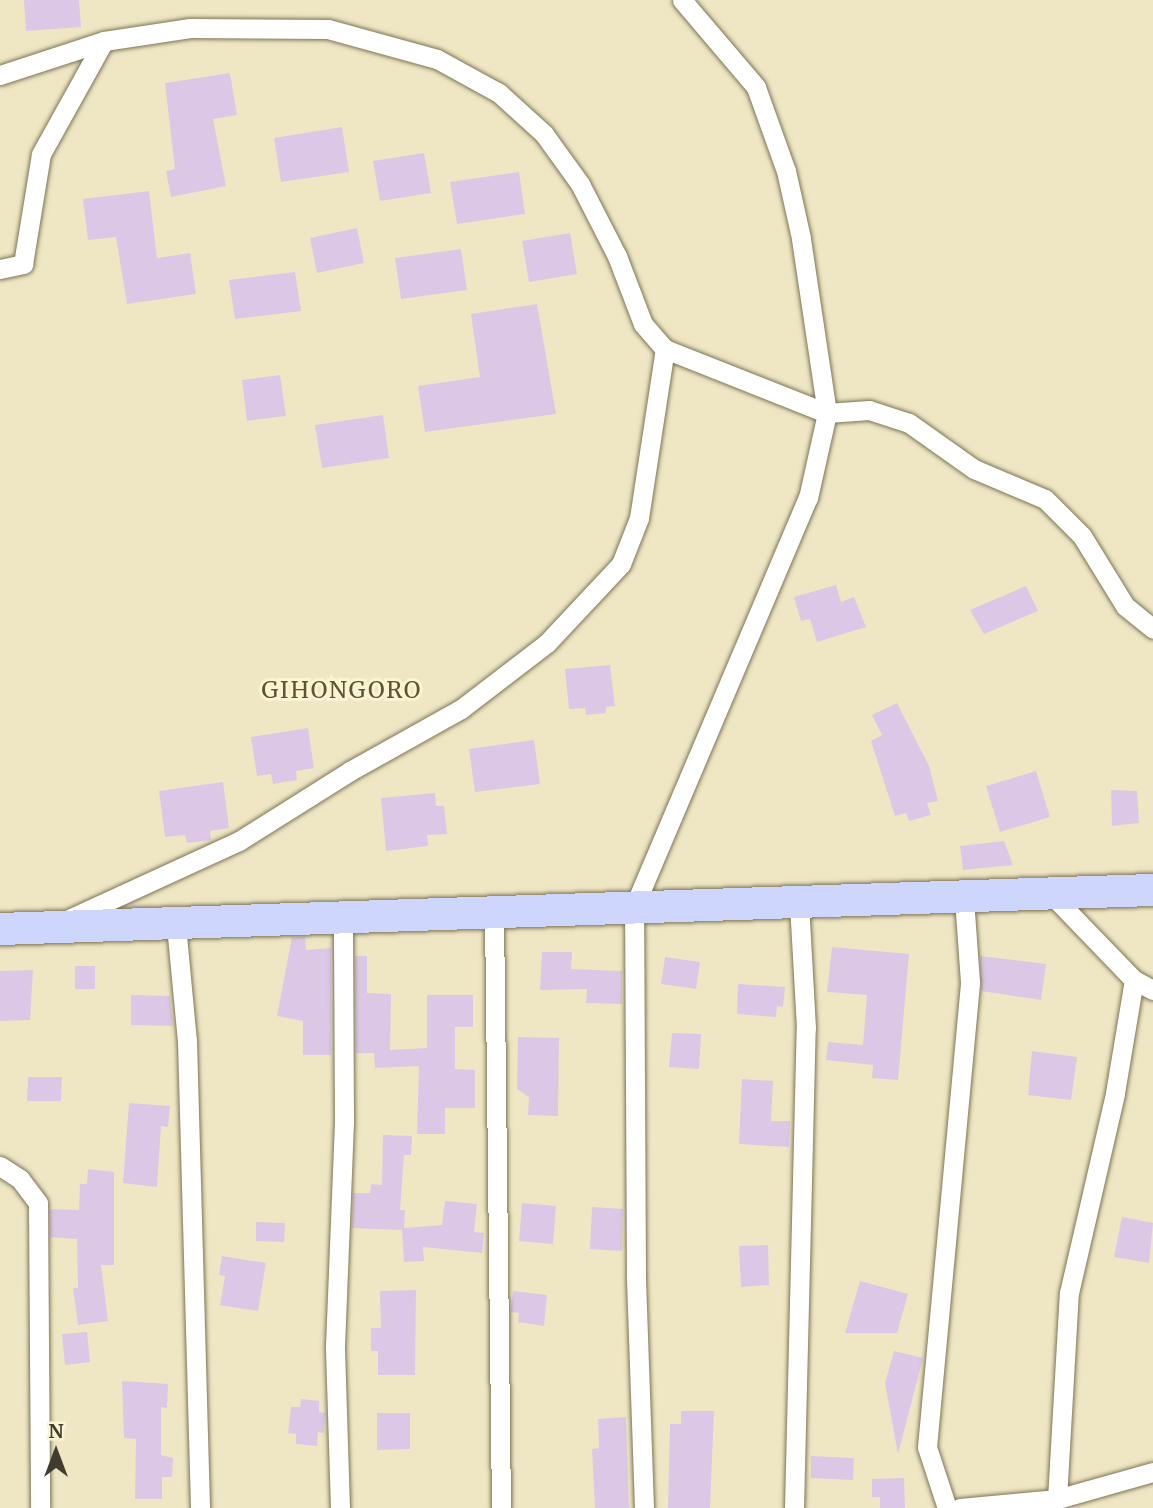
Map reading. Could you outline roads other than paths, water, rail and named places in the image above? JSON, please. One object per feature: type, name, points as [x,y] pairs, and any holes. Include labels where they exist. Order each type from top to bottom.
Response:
[{"type":"main road","points":[[0,929],[1153,890]]},
{"type":"street","points":[[644,1508],[635,1247],[634,907],[808,498],[827,413],[801,238],[786,171],[756,87],[682,0]]},
{"type":"street","points":[[0,75],[104,41],[190,28],[328,29],[437,59],[499,93],[544,134],[580,184],[617,256],[643,324],[665,349],[827,413],[869,410],[909,423],[974,470],[1045,499],[1082,536],[1125,606],[1153,629]]},
{"type":"street","points":[[0,269],[23,264],[41,155],[104,41]]},
{"type":"street","points":[[54,927],[239,841],[350,771],[461,709],[547,643],[621,564],[639,518],[665,349]]},
{"type":"street","points":[[1050,893],[1134,980],[1153,990]]},
{"type":"street","points":[[947,1508],[927,1447],[970,982],[964,898]]},
{"type":"street","points":[[794,1508],[806,1028],[799,904]]},
{"type":"street","points":[[494,912],[501,1508]]},
{"type":"street","points":[[340,1508],[335,1346],[344,1122],[343,919]]},
{"type":"street","points":[[177,925],[187,1041],[200,1508]]},
{"type":"street","points":[[1057,1499],[1069,1293],[1115,1093],[1134,980]]},
{"type":"street","points":[[0,1166],[20,1180],[38,1203],[40,1508]]},
{"type":"street","points":[[960,1508],[1057,1499],[1153,1472]]},
{"type":"district","name":"GIHONGORO","points":[[342,690]]}]
